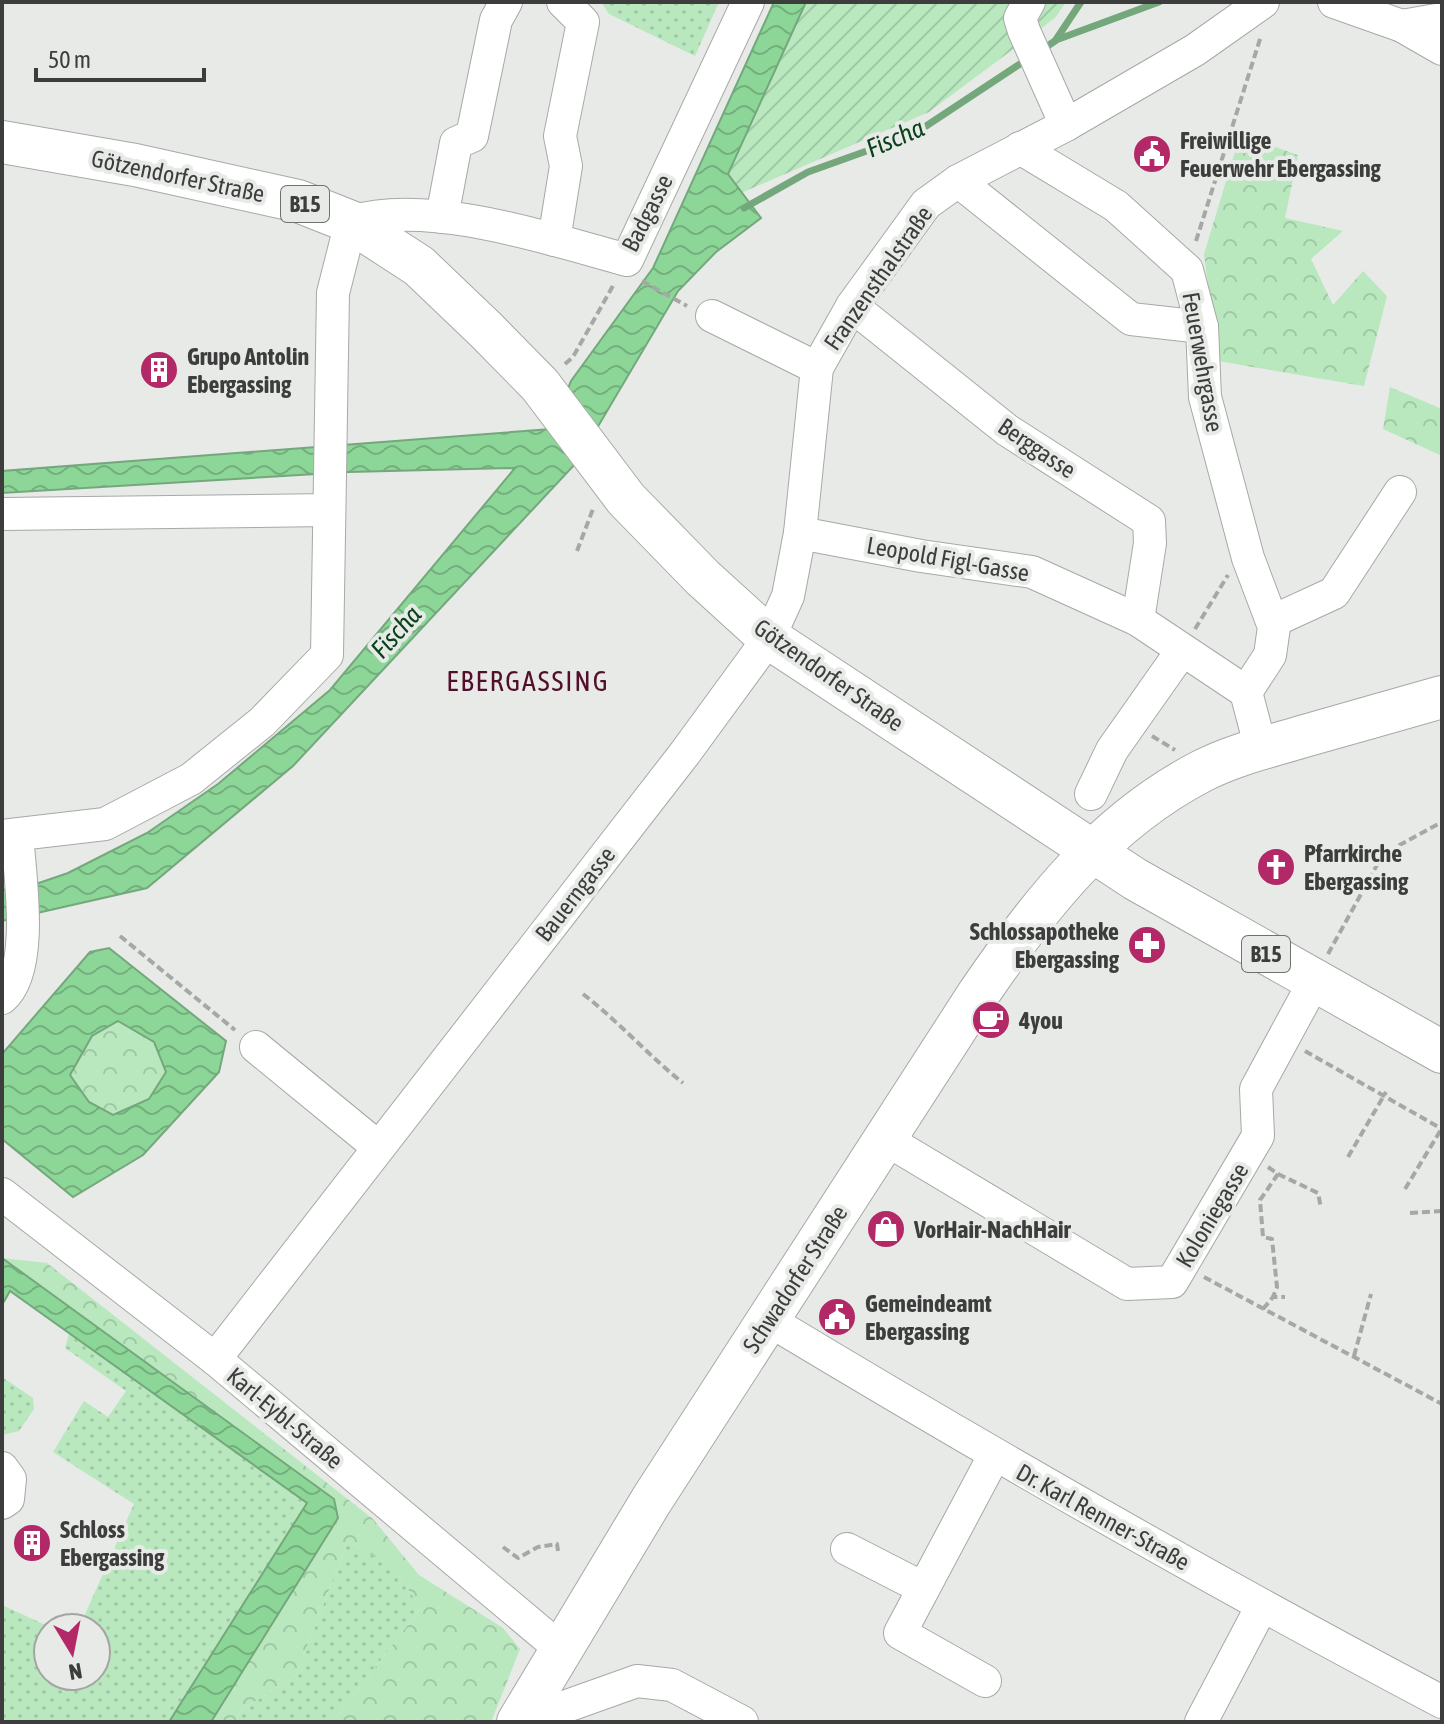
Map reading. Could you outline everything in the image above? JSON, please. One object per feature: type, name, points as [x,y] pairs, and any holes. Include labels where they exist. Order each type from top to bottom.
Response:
[{"type":"main road","name":"Götzendorfer Straße","points":[[2,142],[135,165],[298,201],[351,222],[419,266],[543,389]]},
{"type":"main road","name":"B15","points":[[543,389],[597,482]]},
{"type":"main road","name":"Götzendorfer Straße","points":[[597,482],[637,510],[769,638],[1092,851]]},
{"type":"main road","name":"Schwadorfer Straße","points":[[518,1722],[651,1501],[1026,925],[1092,851],[1190,778],[1261,749],[1442,697]]},
{"type":"main road","name":"B15","points":[[1092,851],[1314,982],[1442,1052]]},
{"type":"street","points":[[442,217],[456,143],[472,136],[496,20],[506,2]]},
{"type":"street","points":[[554,240],[566,166],[560,136],[583,22],[563,2]]},
{"type":"street","name":"Badgasse","points":[[351,222],[377,214],[442,217],[554,240],[632,269],[748,2]]},
{"type":"street","points":[[1334,2],[1402,26],[1442,49]]},
{"type":"street","name":"Franzensthalstraße","points":[[769,638],[788,596],[800,533],[817,368],[852,306],[926,204],[958,181],[1066,125],[1195,50],[1263,16]]},
{"type":"street","points":[[1026,17],[1038,66],[1066,125]]},
{"type":"street","points":[[1402,26],[1442,19]]},
{"type":"street","name":"Feuerwehrgasse","points":[[1020,148],[1116,206],[1187,270],[1202,327],[1205,397],[1248,558],[1273,621]]},
{"type":"street","points":[[958,181],[1131,319],[1202,327]]},
{"type":"street","points":[[2,998],[19,970],[22,927],[19,868],[9,836],[105,824],[191,779],[262,722],[327,655],[333,293],[351,222]]},
{"type":"street","name":"Berggasse","points":[[852,306],[1007,430],[1149,521],[1150,543],[1138,620]]},
{"type":"street","points":[[712,316],[817,368]]},
{"type":"street","points":[[1261,749],[1246,692],[1270,655],[1275,637],[1273,621],[1334,593],[1400,492]]},
{"type":"street","points":[[2,514],[329,510]]},
{"type":"street","name":"Leopold Figl-Gasse","points":[[800,533],[921,556],[1032,572],[1138,620],[1181,652],[1246,692]]},
{"type":"street","name":"Bauerngasse","points":[[215,1359],[685,753],[769,638]]},
{"type":"street","points":[[1091,794],[1112,750],[1181,652]]},
{"type":"street","name":"Koloniegasse","points":[[885,1139],[1127,1284],[1172,1282],[1258,1136],[1256,1089],[1314,982]]},
{"type":"street","points":[[256,1047],[378,1147]]},
{"type":"street","name":"Karl-Eybl-Straße","points":[[2,1194],[215,1359],[562,1650]]},
{"type":"street","name":"Dr. Karl Renner-Straße","points":[[770,1321],[994,1456],[1262,1606],[1442,1702]]},
{"type":"street","points":[[985,1681],[900,1633],[994,1456]]},
{"type":"street","points":[[2,1468],[10,1479],[8,1499],[2,1503]]},
{"type":"street","points":[[847,1549],[923,1588]]},
{"type":"street","points":[[1201,1722],[1262,1606]]},
{"type":"street","points":[[555,1722],[564,1707],[637,1681],[672,1685],[742,1722]]},
{"type":"path","points":[[1187,270],[1263,16]]},
{"type":"path","points":[[543,389],[573,357],[632,269],[681,304]]},
{"type":"path","points":[[577,551],[597,482]]},
{"type":"path","points":[[1181,652],[1238,558],[1248,558]]},
{"type":"path","points":[[1131,722],[1184,756]]},
{"type":"path","points":[[1314,982],[1383,854],[1442,822]]},
{"type":"path","points":[[120,936],[256,1047]]},
{"type":"path","points":[[583,994],[621,1023],[651,1057],[683,1083]]},
{"type":"path","points":[[1283,1039],[1442,1128],[1405,1189]]},
{"type":"path","points":[[1348,1157],[1384,1094]]},
{"type":"path","points":[[1248,1154],[1278,1174],[1318,1193],[1321,1208]]},
{"type":"path","points":[[1263,1309],[1277,1287],[1272,1239],[1263,1237],[1260,1200],[1278,1174]]},
{"type":"path","points":[[1410,1213],[1442,1211]]},
{"type":"path","points":[[1182,1264],[1441,1401]]},
{"type":"path","points":[[1354,1356],[1371,1294]]},
{"type":"path","points":[[1273,1297],[1285,1297]]},
{"type":"path","points":[[503,1547],[518,1558],[538,1547],[557,1544],[558,1551]]},
{"type":"green space","points":[[601,2],[719,2],[695,56],[609,14]]},
{"type":"green space","points":[[806,2],[1066,2],[1055,18],[929,112],[741,193],[727,174]]},
{"type":"green space","points":[[1240,135],[1298,155],[1285,218],[1343,231],[1311,259],[1333,305],[1363,271],[1387,296],[1364,386],[1218,361],[1204,254]]},
{"type":"green space","points":[[1390,387],[1442,409],[1442,456],[1383,429]]},
{"type":"green space","points":[[118,1021],[154,1042],[166,1072],[149,1099],[113,1115],[89,1102],[70,1075],[92,1036]]},
{"type":"green space","points":[[2,1258],[47,1263],[373,1519],[419,1575],[503,1628],[520,1649],[491,1722],[333,1722],[421,1608],[393,1567],[348,1541],[295,1677],[241,1710],[235,1722],[211,1722],[338,1518],[334,1499]]},
{"type":"green space","points":[[69,1334],[308,1503],[169,1722],[2,1722],[2,1605],[32,1619],[32,1692],[112,1692],[112,1612],[86,1612],[134,1504],[53,1452],[84,1401],[108,1417],[126,1391],[65,1348]]},
{"type":"green space","points":[[2,1377],[33,1398],[34,1409],[19,1431],[2,1435]]},
{"type":"green space","points":[[348,1541],[393,1567],[421,1608],[333,1722],[235,1722],[241,1710],[295,1677]]},
{"type":"water","points":[[774,2],[806,2],[728,174],[761,218],[716,252],[678,291],[577,462],[293,766],[147,888],[2,921],[2,890],[33,885],[68,873],[147,833],[218,784],[330,690],[515,468],[349,472],[2,493],[2,471],[551,429],[571,381],[653,268]]},
{"type":"water","points":[[109,948],[226,1041],[219,1072],[143,1155],[73,1197],[2,1139],[2,1054],[90,952]],"holes":[[[118,1021],[154,1042],[166,1072],[149,1099],[113,1115],[89,1102],[70,1075],[92,1036]]]},
{"type":"water","points":[[2,1258],[334,1499],[338,1518],[211,1722],[169,1722],[307,1503],[10,1291],[2,1305]]},
{"type":"waterway","name":"Fischa","points":[[1043,49],[1055,41],[1081,2]]},
{"type":"waterway","points":[[1056,40],[1159,2]]},
{"type":"waterway","name":"Fischa","points":[[744,208],[808,172],[914,134],[1029,58]]},
{"type":"place","name":"Freiwillige Feuerwehr Ebergassing","points":[[1152,154]]},
{"type":"place","name":"Grupo Antolin Ebergassing","points":[[159,370]]},
{"type":"place","name":"Pfarrkirche Ebergassing","points":[[1276,867]]},
{"type":"place","name":"Schlossapotheke Ebergassing","points":[[1147,945]]},
{"type":"place","name":"4you","points":[[991,1020]]},
{"type":"place","name":"VorHair-NachHair","points":[[886,1229]]},
{"type":"place","name":"Gemeindeamt Ebergassing","points":[[837,1317]]},
{"type":"place","name":"Schloss Ebergassing","points":[[32,1543]]},
{"type":"district","name":"EBERGASSING","points":[[528,681]]}]
